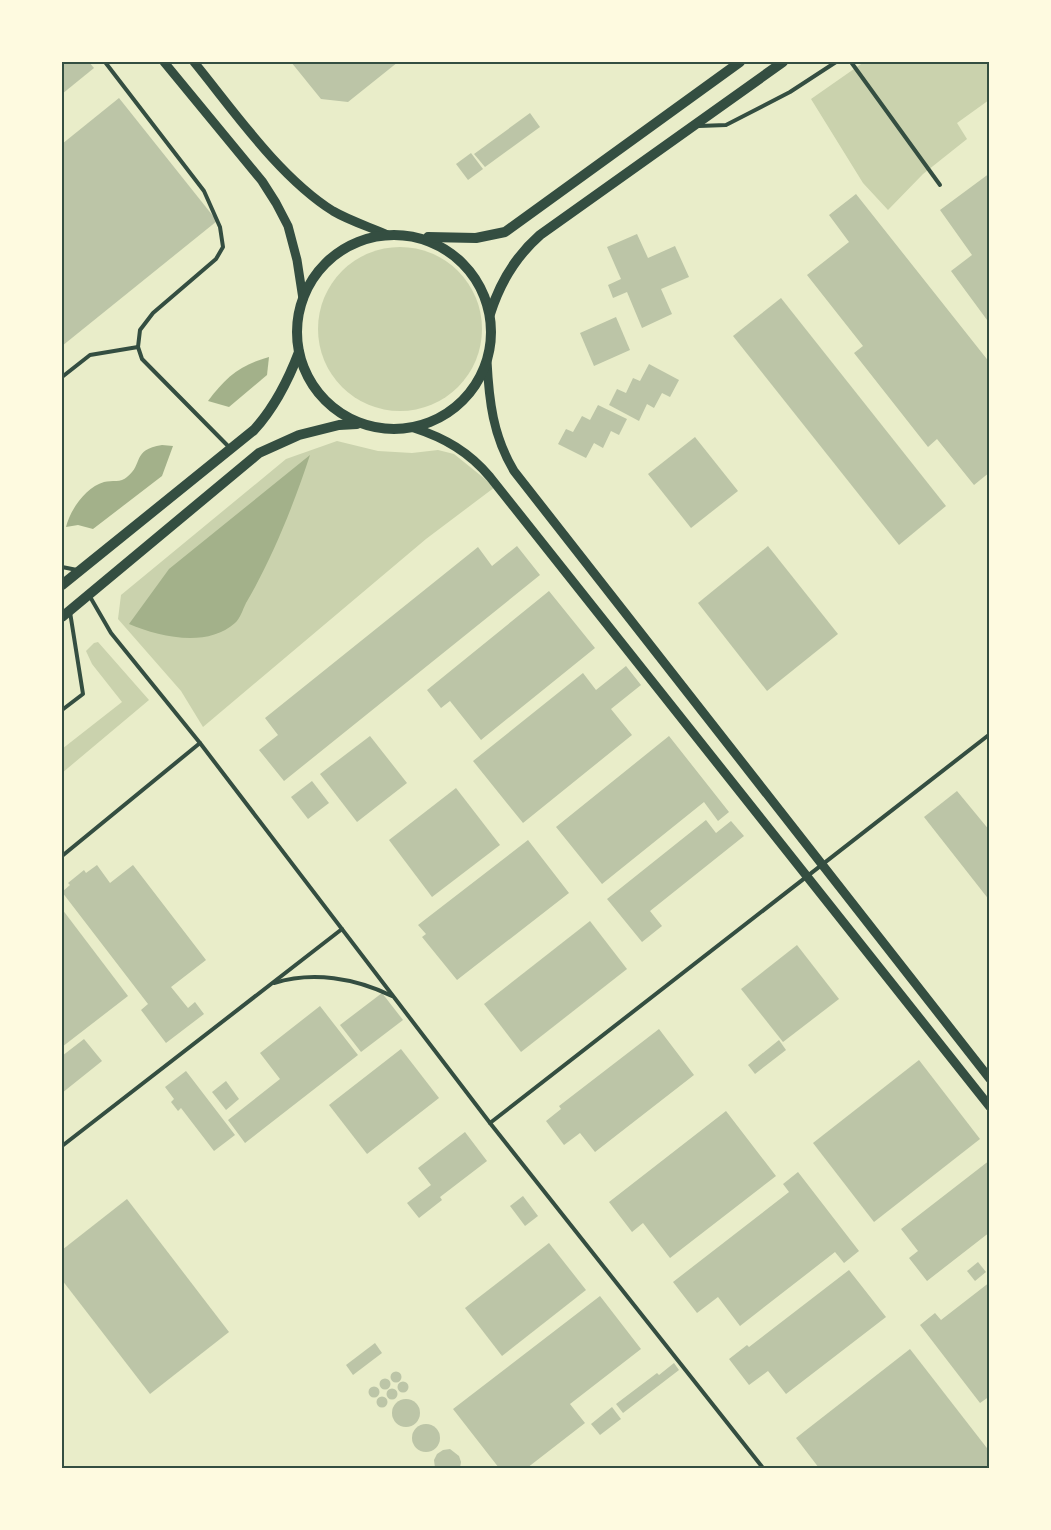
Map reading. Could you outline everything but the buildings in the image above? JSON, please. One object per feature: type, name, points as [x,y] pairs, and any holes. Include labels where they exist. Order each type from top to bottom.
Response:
[{"type":"main road","points":[[416,237],[442,247],[465,264],[481,287],[490,314],[491,346],[487,361],[482,375],[465,399],[441,417],[414,428],[387,429],[360,423],[339,412],[320,396],[307,375],[299,351],[298,320],[303,299],[316,274],[336,254],[361,241],[388,235],[476,238],[505,232],[740,62]]},
{"type":"main road","points":[[490,314],[505,277],[529,245],[556,222],[783,62]]},
{"type":"main road","points":[[62,585],[232,450],[259,424],[273,407],[299,351]]},
{"type":"main road","points":[[66,614],[259,453],[312,431],[360,423]]},
{"type":"street","points":[[164,62],[262,181],[276,203],[288,226],[297,260],[303,299]]},
{"type":"street","points":[[194,62],[274,158],[301,186],[334,212],[388,235]]},
{"type":"street","points":[[487,361],[489,399],[495,430],[505,457],[514,471],[990,1079]]},
{"type":"street","points":[[414,428],[449,442],[481,466],[990,1107]]},
{"type":"lane","points":[[105,62],[204,191],[220,227],[224,247],[216,259],[153,314],[140,330],[138,347],[142,359],[232,450]]},
{"type":"lane","points":[[689,127],[726,125],[790,92],[836,62]]},
{"type":"lane","points":[[851,62],[940,185]]},
{"type":"lane","points":[[62,377],[90,355],[138,347]]},
{"type":"lane","points":[[62,567],[80,570]]},
{"type":"lane","points":[[89,595],[111,633],[200,743],[490,1123],[763,1468]]},
{"type":"lane","points":[[62,710],[83,694],[66,614]]},
{"type":"lane","points":[[490,1123],[990,734]]},
{"type":"lane","points":[[62,856],[200,743]]},
{"type":"lane","points":[[62,1146],[342,929]]},
{"type":"lane","points":[[270,984],[296,978],[333,978],[363,984],[394,998]]},
{"type":"shaded area","points":[[864,62],[989,62],[989,100],[957,123],[967,139],[923,174],[888,210],[863,183],[811,99]]},
{"type":"shaded area","points":[[400,247],[431,253],[458,271],[476,298],[482,329],[476,360],[458,387],[431,405],[400,411],[369,405],[342,387],[324,360],[318,329],[324,298],[342,271],[369,253]]},
{"type":"shaded area","points":[[269,357],[267,375],[229,407],[208,401],[234,373]]},
{"type":"shaded area","points":[[337,441],[378,451],[412,453],[438,450],[454,454],[495,487],[426,539],[203,727],[181,691],[118,619],[121,595],[286,459]]},
{"type":"shaded area","points":[[162,445],[173,446],[162,476],[93,529],[78,525],[66,527],[75,507],[85,494],[104,482],[125,479],[146,450]]},
{"type":"shaded area","points":[[310,455],[290,512],[256,586],[235,623],[224,631],[197,638],[169,636],[129,624],[169,569]]},
{"type":"shaded area","points":[[98,642],[149,700],[62,773],[62,749],[122,702],[92,664],[86,651]]}]
